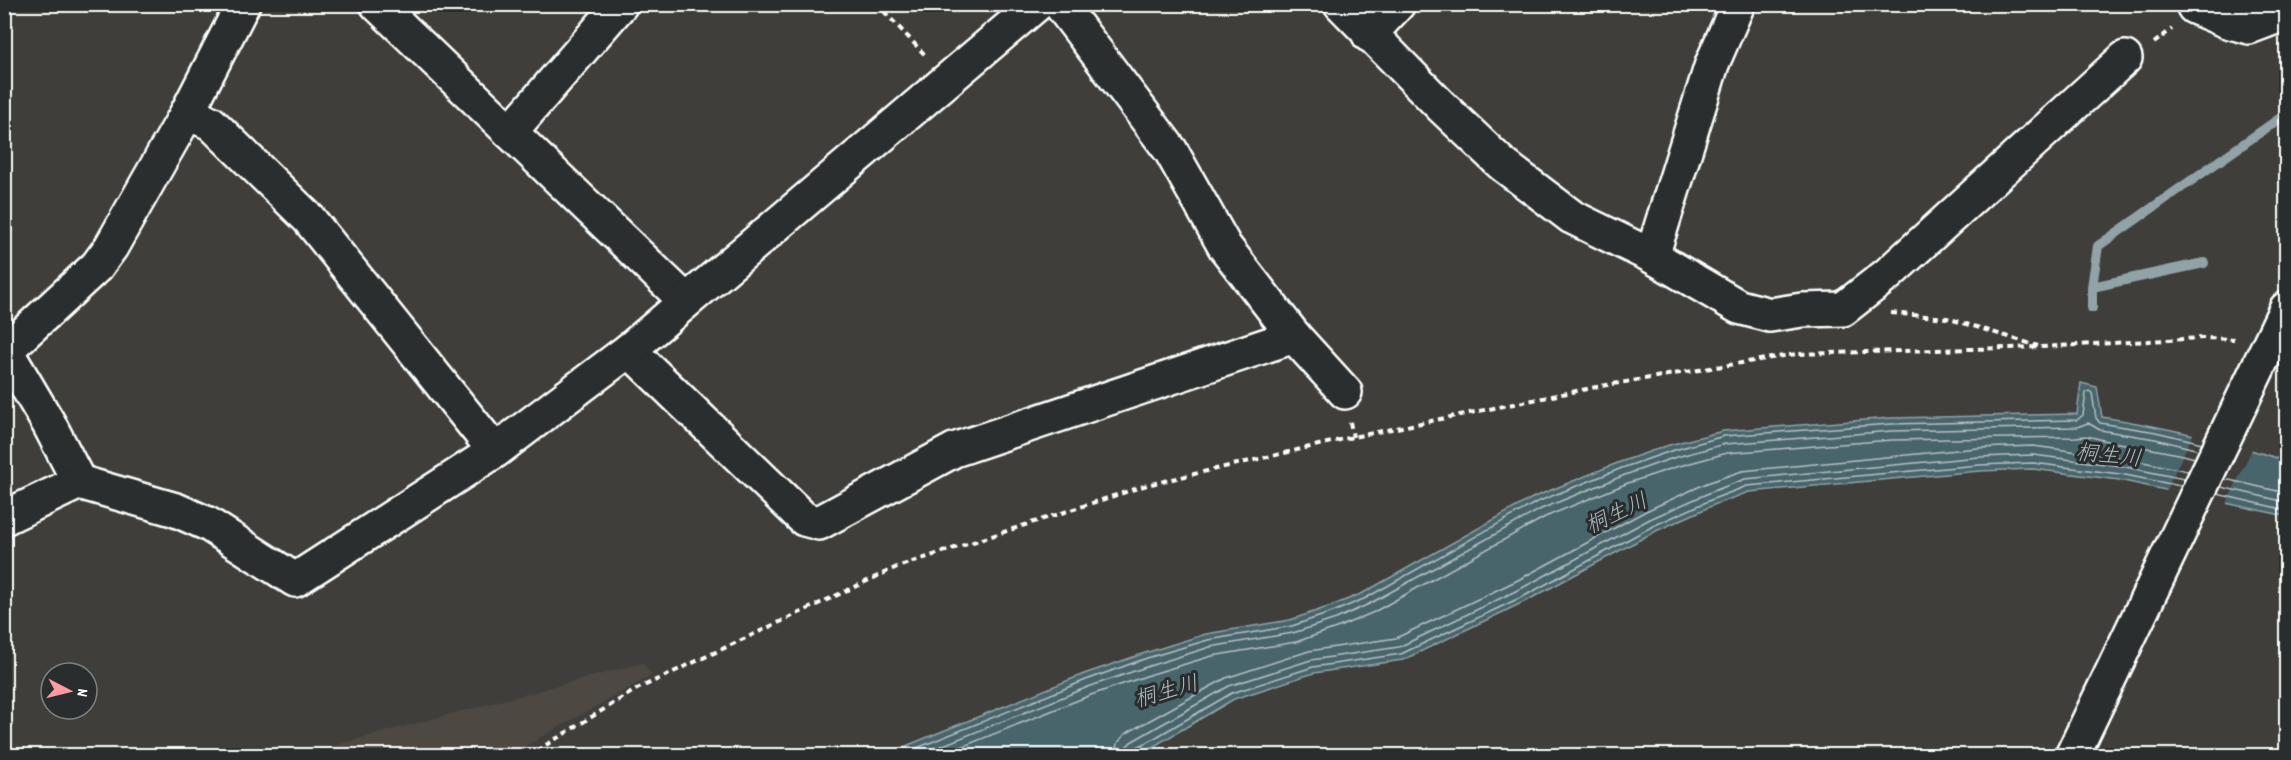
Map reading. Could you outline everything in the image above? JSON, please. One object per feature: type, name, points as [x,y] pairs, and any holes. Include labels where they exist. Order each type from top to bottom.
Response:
[{"type":"street","points":[[79,482],[49,424],[5,352],[97,266],[131,214],[187,113],[243,4]]},
{"type":"street","points":[[377,4],[686,301]]},
{"type":"street","points":[[510,132],[621,4]]},
{"type":"street","points":[[4,518],[79,482],[176,510],[197,519],[295,580],[495,451],[629,350],[1037,4]]},
{"type":"street","points":[[1060,4],[1172,151],[1225,247],[1294,336],[1344,392]]},
{"type":"street","points":[[1341,4],[1369,35],[1502,164],[1572,217],[1652,256],[1739,307],[1770,315],[1802,310],[1843,309],[1888,274],[2138,52]]},
{"type":"street","points":[[1369,35],[1398,4]]},
{"type":"street","points":[[1652,256],[1712,64],[1738,4]]},
{"type":"street","points":[[2185,17],[2227,21],[2249,27],[2286,13]]},
{"type":"street","points":[[187,113],[211,123],[309,219],[495,451]]},
{"type":"street","points":[[2072,756],[2252,353],[2286,309]]},
{"type":"street","points":[[629,350],[804,519],[819,523],[954,450],[1294,336]]},
{"type":"path","points":[[877,4],[949,80]]},
{"type":"path","points":[[2138,52],[2185,17]]},
{"type":"path","points":[[1843,309],[1947,318],[2041,347]]},
{"type":"path","points":[[528,756],[637,689],[897,567],[1147,485],[1353,437],[1578,391],[1796,354],[2041,347],[2203,338],[2252,353]]},
{"type":"shaded area","points":[[643,663],[652,675],[509,755],[298,755]]},
{"type":"water","name":"桐生川","points":[[2081,383],[2097,387],[2102,417],[2195,435],[2286,461],[2286,516],[2119,480],[2033,469],[1980,471],[1749,492],[1656,531],[1528,600],[1403,660],[1314,673],[1234,699],[1149,749],[1131,755],[881,756],[1084,674],[1145,653],[1206,634],[1290,620],[1331,606],[1363,593],[1534,497],[1669,445],[1723,431],[1891,418],[2077,414]]},
{"type":"pier","points":[[2194,432],[2253,447],[2226,505],[2165,492]]},
{"type":"waterway","points":[[2092,308],[2092,287],[2098,246],[2286,114]]},
{"type":"waterway","points":[[2092,287],[2204,263]]}]
